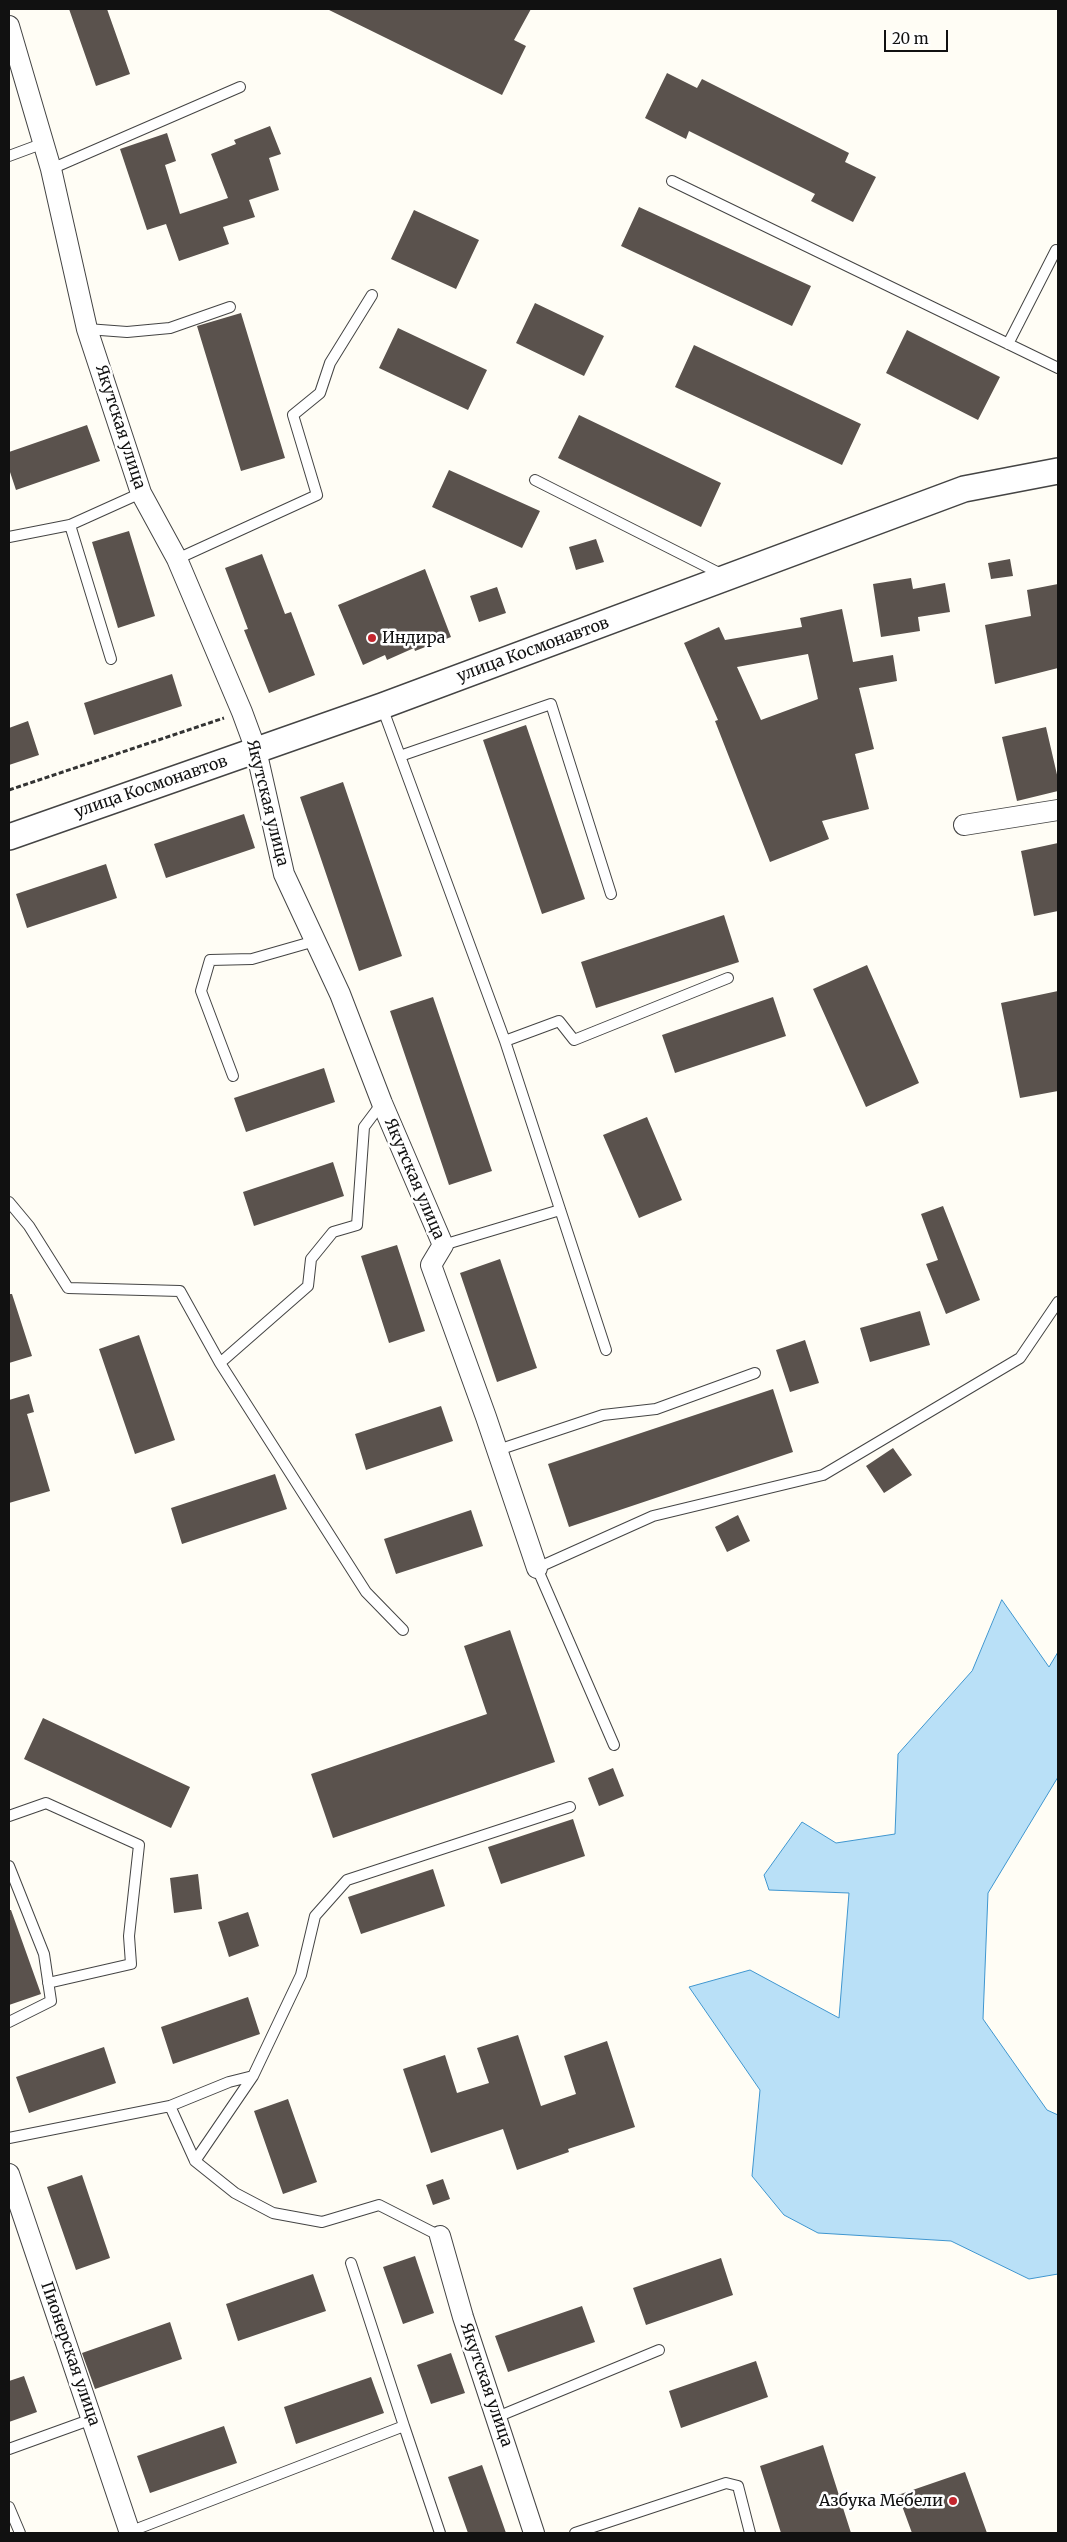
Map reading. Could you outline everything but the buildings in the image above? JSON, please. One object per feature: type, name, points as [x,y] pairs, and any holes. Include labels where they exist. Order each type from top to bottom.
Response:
[{"type":"street","name":"Якутская улица","points":[[9,26],[51,169],[87,329],[141,493],[177,559],[242,712],[256,750],[284,874],[340,994],[382,1103],[443,1246],[431,1265],[498,1450],[537,1568]]},
{"type":"street","name":"улица Космонавтов","points":[[9,837],[382,706],[964,489],[1058,471]]},
{"type":"street","points":[[964,825],[1058,810]]},
{"type":"street","name":"Пионерская улица","points":[[9,2174],[130,2532]]},
{"type":"street","name":"Якутская улица","points":[[440,2236],[463,2317],[534,2533]]},
{"type":"lane","points":[[51,169],[240,87]]},
{"type":"lane","points":[[9,156],[44,143]]},
{"type":"lane","points":[[672,181],[1058,368]]},
{"type":"lane","points":[[1008,344],[1056,250],[1058,252]]},
{"type":"lane","points":[[177,559],[317,495],[293,415],[320,393],[330,363],[372,295]]},
{"type":"lane","points":[[87,329],[127,332],[170,328],[230,307]]},
{"type":"lane","points":[[535,480],[729,577]]},
{"type":"lane","points":[[9,537],[70,525],[141,493]]},
{"type":"lane","points":[[70,525],[111,659]]},
{"type":"lane","points":[[400,756],[551,704],[610,894]]},
{"type":"lane","points":[[382,706],[505,1041],[606,1350]]},
{"type":"lane","points":[[233,1076],[201,991],[210,960],[252,959],[315,941]]},
{"type":"lane","points":[[505,1041],[559,1021],[574,1040],[728,978]]},
{"type":"lane","points":[[220,1363],[308,1286],[311,1259],[333,1232],[357,1225],[364,1127],[382,1103]]},
{"type":"lane","points":[[9,1202],[29,1226],[68,1288],[180,1291],[220,1363],[366,1592],[403,1630]]},
{"type":"lane","points":[[443,1246],[560,1210]]},
{"type":"lane","points":[[614,1745],[537,1568],[653,1516],[823,1475],[1020,1358],[1058,1302]]},
{"type":"lane","points":[[498,1450],[603,1415],[656,1410],[754,1373]]},
{"type":"lane","points":[[9,1816],[46,1803],[139,1845],[130,1936],[131,1964],[48,1983]]},
{"type":"lane","points":[[195,2161],[253,2076],[301,1975],[315,1916],[347,1880],[570,1807]]},
{"type":"lane","points":[[9,1866],[44,1954],[51,2001],[9,2022]]},
{"type":"lane","points":[[9,2138],[170,2106],[229,2082],[253,2076]]},
{"type":"lane","points":[[170,2106],[195,2161],[235,2193],[273,2213],[322,2222],[379,2205],[440,2236]]},
{"type":"lane","points":[[351,2263],[440,2533]]},
{"type":"lane","points":[[497,2417],[659,2350]]},
{"type":"lane","points":[[9,2449],[92,2419]]},
{"type":"lane","points":[[130,2532],[404,2426]]},
{"type":"lane","points":[[575,2533],[726,2483],[738,2486],[750,2533]]},
{"type":"lane","points":[[9,2507],[20,2533]]},
{"type":"path","points":[[9,790],[242,712]]},
{"type":"water","points":[[1002,1600],[1049,1667],[1058,1652],[1058,1777],[988,1893],[983,2019],[1047,2110],[1058,2115],[1058,2274],[1029,2279],[951,2241],[818,2233],[784,2215],[752,2176],[760,2090],[689,1987],[750,1970],[839,2018],[849,1893],[769,1890],[764,1875],[802,1822],[836,1843],[895,1834],[898,1754],[972,1671]]},
{"type":"place","name":"Индира","points":[[372,638]]},
{"type":"place","name":"Азбука Мебели","points":[[953,2501]]}]
